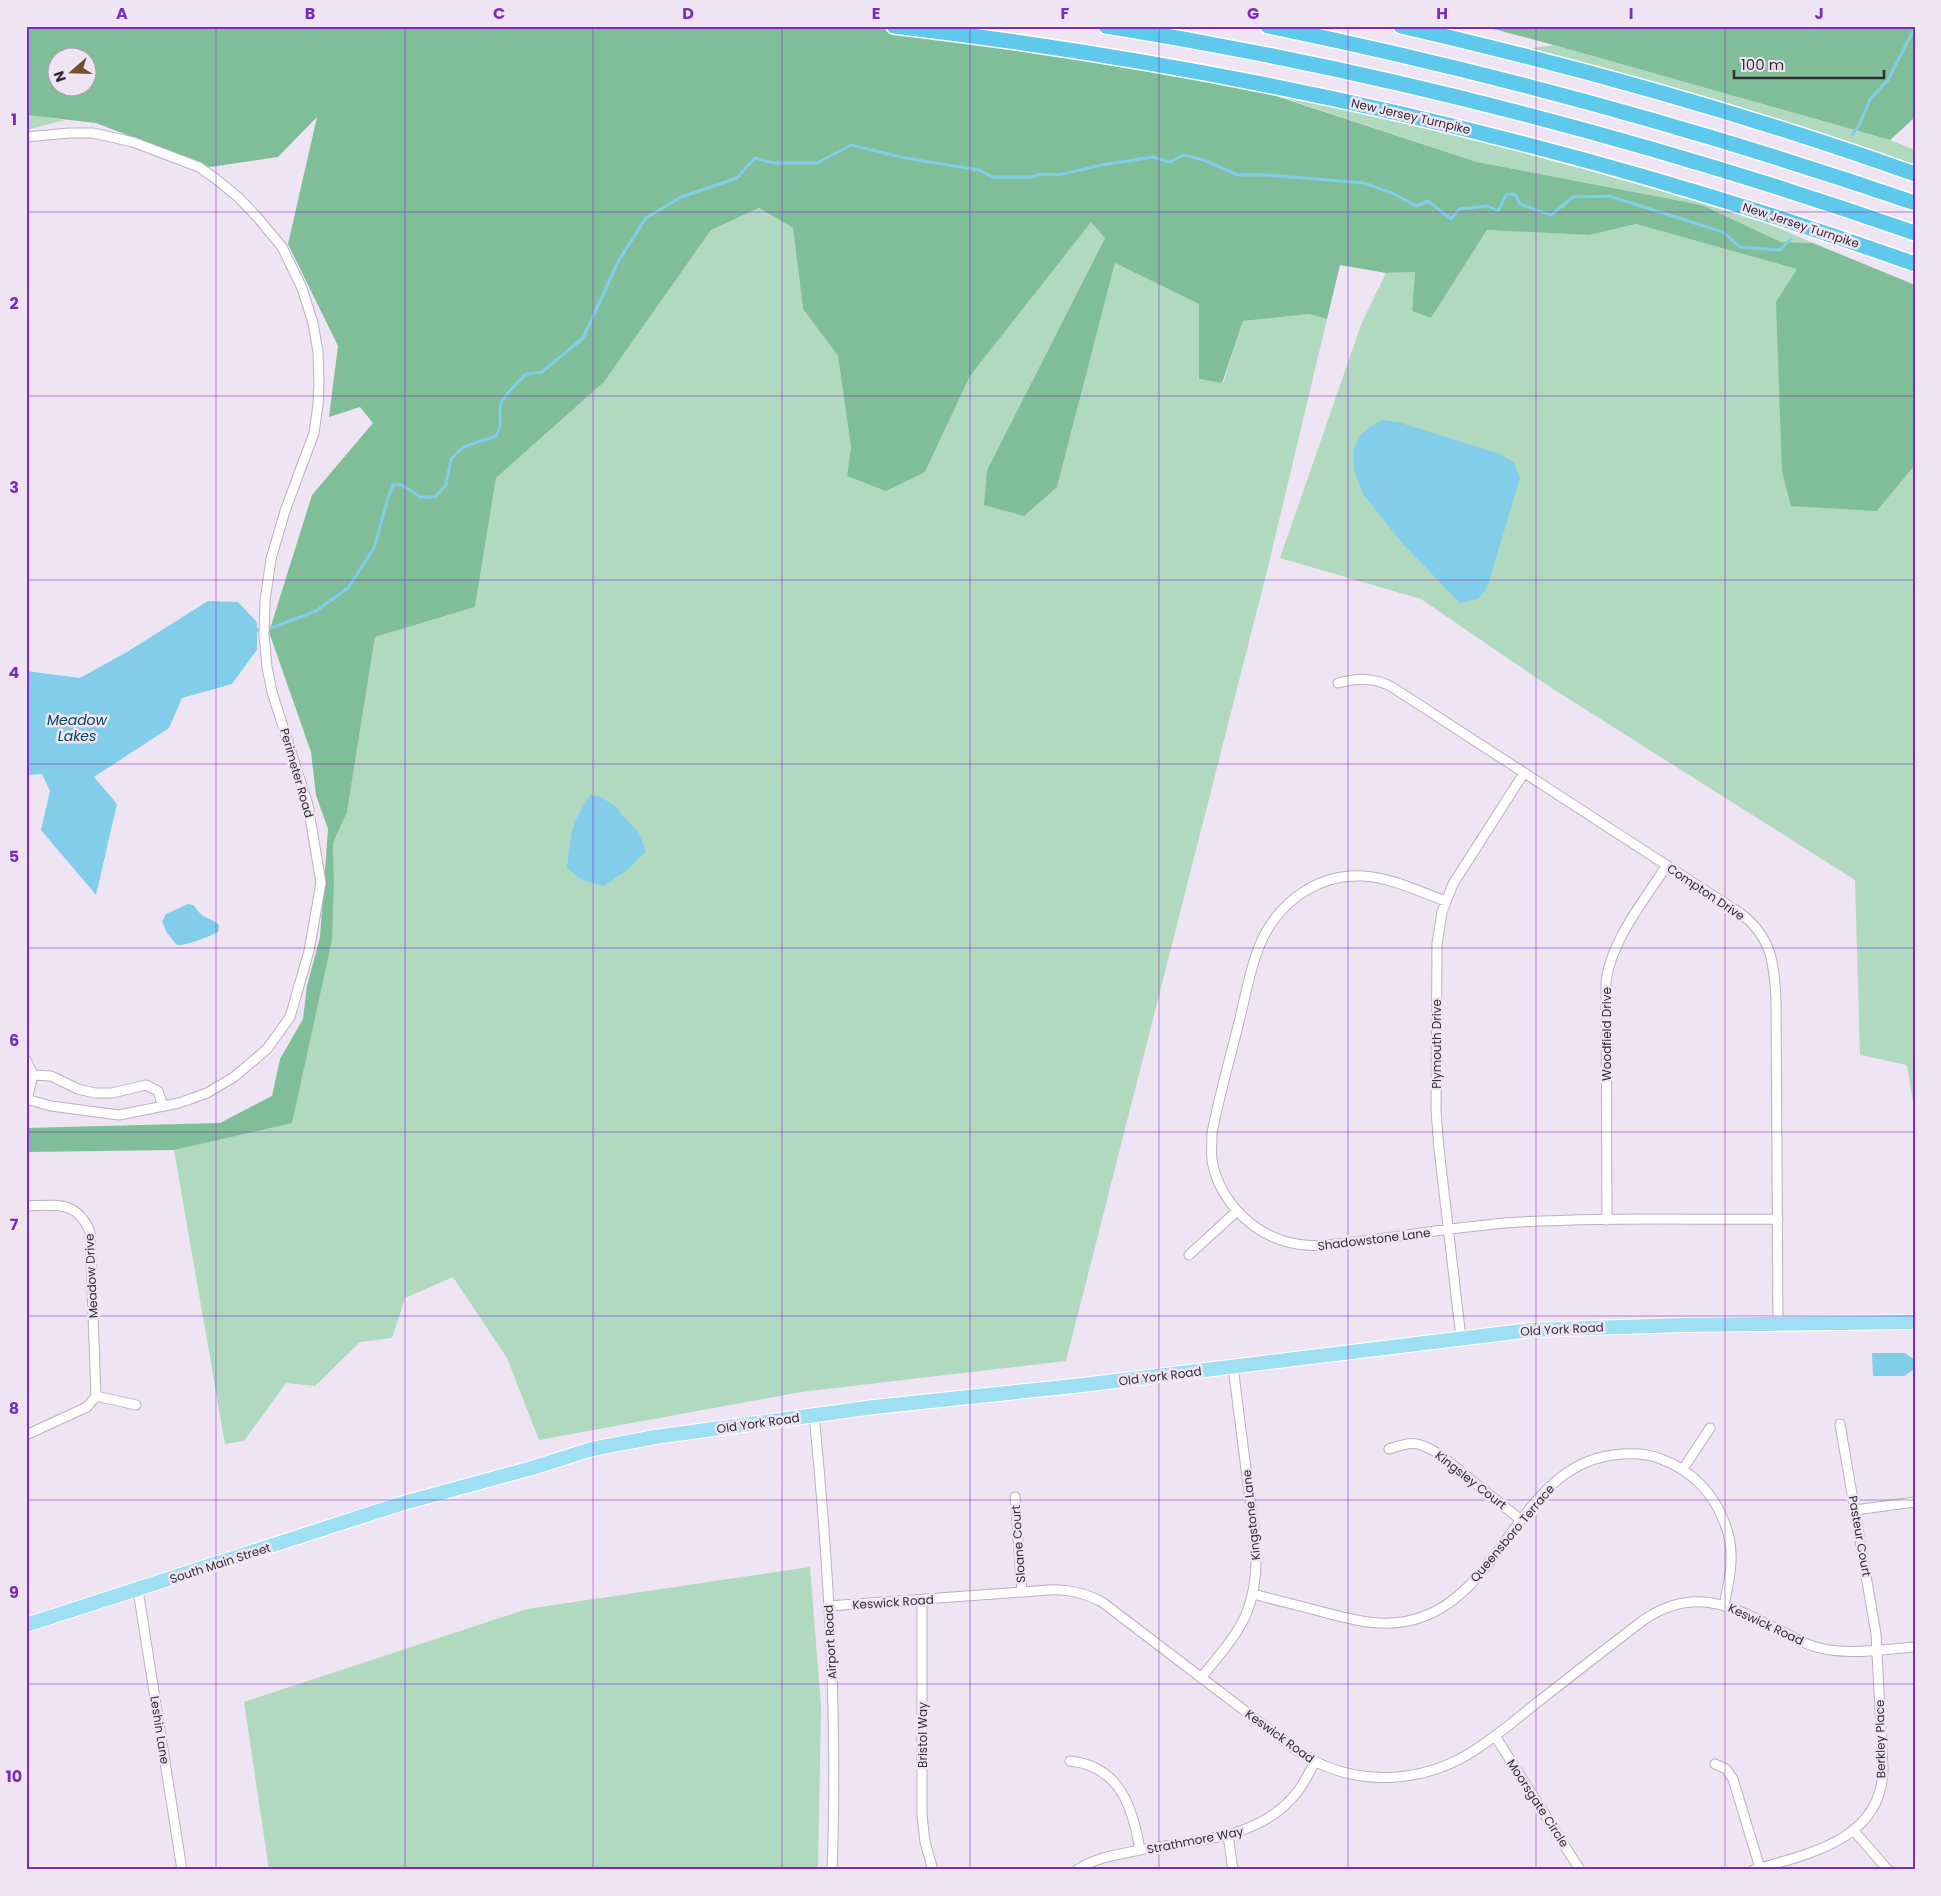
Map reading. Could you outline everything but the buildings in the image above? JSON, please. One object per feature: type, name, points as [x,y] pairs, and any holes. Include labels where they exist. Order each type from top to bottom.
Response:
[{"type":"highway","name":"New Jersey Turnpike","points":[[894,26],[1018,42],[1161,65],[1296,90],[1428,120],[1560,153],[1680,187],[1820,231],[1915,264]]},
{"type":"highway","points":[[1106,26],[1332,68],[1526,114],[1724,170],[1915,234]]},
{"type":"highway","points":[[1268,26],[1402,55],[1600,104],[1730,142],[1915,203]]},
{"type":"highway","points":[[1401,26],[1646,88],[1777,128],[1915,174]]},
{"type":"main road","name":"Old York Road","points":[[414,1500],[532,1468],[592,1449],[632,1440],[814,1415],[1233,1367],[1462,1338],[1558,1328],[1915,1322]]},
{"type":"main road","name":"South Main Street","points":[[26,1625],[414,1500]]},
{"type":"street","name":"Perimeter Road","points":[[26,137],[94,132],[133,142],[199,167],[239,198],[282,247],[302,288],[313,323],[318,352],[319,384],[314,433],[285,511],[271,559],[264,622],[265,647],[272,692],[308,805],[321,883],[309,951],[290,1017],[267,1049],[234,1077],[207,1093],[179,1103],[119,1115],[52,1106],[27,1099],[33,1075]]},
{"type":"street","name":"Compton Drive","points":[[1338,683],[1363,678],[1381,681],[1667,865],[1746,918],[1762,935],[1772,956],[1776,1000],[1778,1324]]},
{"type":"street","name":"Plymouth Drive","points":[[1462,1338],[1448,1230],[1436,1110],[1437,944],[1439,925],[1446,901],[1460,872],[1524,773]]},
{"type":"street","name":"Woodfield Drive","points":[[1607,1220],[1606,981],[1608,968],[1619,940],[1667,865]]},
{"type":"street","name":"Shadowstone Lane","points":[[1446,901],[1386,880],[1363,876],[1347,876],[1331,879],[1302,892],[1278,914],[1265,932],[1253,968],[1212,1133],[1212,1159],[1215,1171],[1227,1198],[1237,1211],[1264,1232],[1282,1241],[1314,1246],[1512,1223],[1607,1220],[1778,1219]]},
{"type":"street","points":[[26,1060],[33,1075],[50,1076],[78,1090],[112,1093],[146,1085],[158,1091],[163,1106]]},
{"type":"street","name":"Meadow Drive","points":[[26,1206],[65,1206],[80,1215],[86,1222],[90,1232],[96,1396]]},
{"type":"street","points":[[1189,1255],[1237,1211]]},
{"type":"street","name":"Kingstone Lane","points":[[1202,1678],[1237,1633],[1253,1594],[1257,1570],[1233,1367]]},
{"type":"street","points":[[26,1435],[87,1407],[96,1396],[136,1405]]},
{"type":"street","name":"Airport Road","points":[[814,1415],[824,1507],[834,1714],[832,1870]]},
{"type":"street","name":"Pasteur Court","points":[[1840,1424],[1877,1649]]},
{"type":"street","points":[[1683,1469],[1710,1428]]},
{"type":"street","name":"Kingsley Court","points":[[1389,1449],[1416,1442],[1426,1446],[1439,1454],[1522,1520]]},
{"type":"street","name":"Queensboro Terrace","points":[[1253,1594],[1362,1622],[1394,1623],[1422,1617],[1452,1601],[1465,1590],[1550,1486],[1562,1476],[1579,1464],[1600,1457],[1618,1454],[1641,1454],[1661,1459],[1683,1469],[1712,1498],[1722,1516],[1732,1547],[1732,1561],[1724,1605]]},
{"type":"street","name":"Sloane Court","points":[[1015,1496],[1022,1592]]},
{"type":"street","points":[[1855,1510],[1915,1502]]},
{"type":"street","name":"Leshin Lane","points":[[138,1590],[182,1870]]},
{"type":"street","name":"Keswick Road","points":[[828,1606],[1063,1590],[1088,1594],[1102,1602],[1295,1749],[1315,1762],[1335,1770],[1367,1777],[1413,1776],[1436,1770],[1458,1760],[1495,1736],[1655,1612],[1667,1607],[1693,1602],[1724,1605],[1817,1647],[1842,1651],[1915,1647]]},
{"type":"street","name":"Bristol Way","points":[[922,1600],[922,1815],[925,1842],[933,1870]]},
{"type":"street","name":"Berkley Place","points":[[1756,1869],[1826,1848],[1854,1830],[1874,1804],[1882,1778],[1877,1649]]},
{"type":"street","name":"Moorsgate Circle","points":[[1495,1736],[1580,1870]]},
{"type":"street","points":[[1070,1761],[1094,1767],[1121,1790],[1132,1813],[1140,1850]]},
{"type":"street","name":"Strathmore Way","points":[[1077,1870],[1101,1858],[1228,1835],[1255,1827],[1284,1808],[1302,1786],[1315,1762]]},
{"type":"street","points":[[1715,1764],[1726,1769],[1733,1779],[1756,1869]]},
{"type":"street","points":[[1854,1830],[1888,1870]]},
{"type":"street","points":[[1228,1835],[1233,1870]]},
{"type":"green space","points":[[26,26],[943,26],[1061,41],[1178,60],[1256,76],[1243,85],[1477,162],[1702,205],[1781,242],[1813,243],[1915,285],[1915,465],[1877,511],[1791,506],[1782,471],[1776,302],[1797,269],[1636,224],[1589,235],[1487,230],[1431,318],[1412,311],[1415,272],[1386,273],[1340,265],[1327,319],[1309,314],[1243,321],[1222,383],[1199,379],[1199,304],[1115,263],[1057,487],[1024,516],[984,505],[987,470],[1105,238],[1091,222],[970,376],[925,472],[886,491],[847,476],[851,447],[838,356],[803,309],[793,228],[759,208],[711,230],[604,382],[496,478],[475,607],[375,637],[347,812],[333,843],[332,940],[292,1123],[174,1150],[26,1152],[26,1128],[220,1123],[272,1096],[280,1059],[303,1019],[307,986],[320,937],[328,829],[316,795],[311,752],[269,632],[312,495],[373,423],[360,407],[329,417],[338,346],[288,244],[317,117],[278,157],[210,167],[96,123],[26,115]]},
{"type":"green space","points":[[1482,26],[1915,26],[1915,120],[1913,119],[1890,140]]},
{"type":"green space","points":[[1554,45],[1890,140],[1915,150],[1915,179],[1679,102],[1498,53]]},
{"type":"green space","points":[[1256,76],[1481,125],[1633,165],[1813,243],[1781,242],[1702,205],[1477,162],[1242,84]]},
{"type":"green space","points":[[26,115],[65,120],[26,130]]},
{"type":"green space","points":[[759,208],[793,228],[803,309],[838,356],[851,447],[847,476],[925,472],[970,376],[1091,221],[1105,238],[987,470],[1057,487],[1115,263],[1199,304],[1199,379],[1223,383],[1243,321],[1309,314],[1327,319],[1269,563],[1066,1361],[801,1392],[539,1440],[507,1358],[453,1277],[405,1298],[392,1338],[360,1342],[315,1386],[286,1383],[244,1441],[225,1444],[174,1150],[292,1122],[334,881],[333,843],[347,812],[375,637],[475,607],[496,478],[604,382],[711,230]]},
{"type":"green space","points":[[1636,224],[1798,269],[1877,511],[1915,465],[1915,1115],[1907,1065],[1860,1055],[1855,880],[1550,687],[1421,599],[1280,558],[1362,322],[1386,273],[1415,272],[1412,311],[1431,318],[1487,230],[1589,235]]},
{"type":"green space","points":[[810,1567],[821,1706],[818,1870],[269,1870],[244,1702],[527,1609]]},
{"type":"water","points":[[1383,420],[1398,422],[1500,454],[1514,463],[1520,478],[1487,588],[1478,599],[1460,603],[1402,543],[1363,494],[1354,470],[1353,451],[1360,436],[1371,426]]},
{"type":"water","name":"Meadow Lakes","points":[[208,601],[238,602],[257,622],[257,650],[232,684],[182,698],[169,728],[94,777],[117,804],[96,895],[41,830],[50,791],[42,774],[26,775],[26,671],[80,678],[127,652]]},
{"type":"water","points":[[590,795],[599,796],[618,808],[621,814],[639,833],[646,851],[627,870],[604,886],[582,880],[567,868],[572,831],[577,817]]},
{"type":"water","points":[[188,904],[193,905],[200,913],[219,925],[218,932],[192,942],[177,945],[167,933],[162,921],[166,914]]},
{"type":"water","points":[[1872,1353],[1905,1353],[1915,1360],[1915,1369],[1904,1376],[1873,1376]]},
{"type":"waterway","points":[[1852,135],[1859,126],[1870,99],[1888,80],[1915,27]]},
{"type":"waterway","points":[[253,631],[274,627],[316,611],[348,588],[374,548],[393,485],[401,485],[421,497],[435,497],[446,485],[451,459],[463,447],[496,436],[500,427],[502,401],[510,391],[526,374],[542,372],[583,338],[619,260],[646,218],[681,197],[737,178],[755,158],[773,163],[817,163],[851,145],[905,158],[979,170],[992,177],[1031,177],[1042,174],[1059,175],[1101,165],[1153,157],[1170,162],[1183,155],[1201,159],[1238,175],[1267,175],[1364,183],[1394,194],[1416,206],[1428,201],[1451,219],[1459,209],[1488,206],[1498,211],[1506,195],[1515,194],[1520,204],[1551,215],[1573,197],[1609,196],[1723,232],[1740,247],[1780,250],[1791,239]]}]
